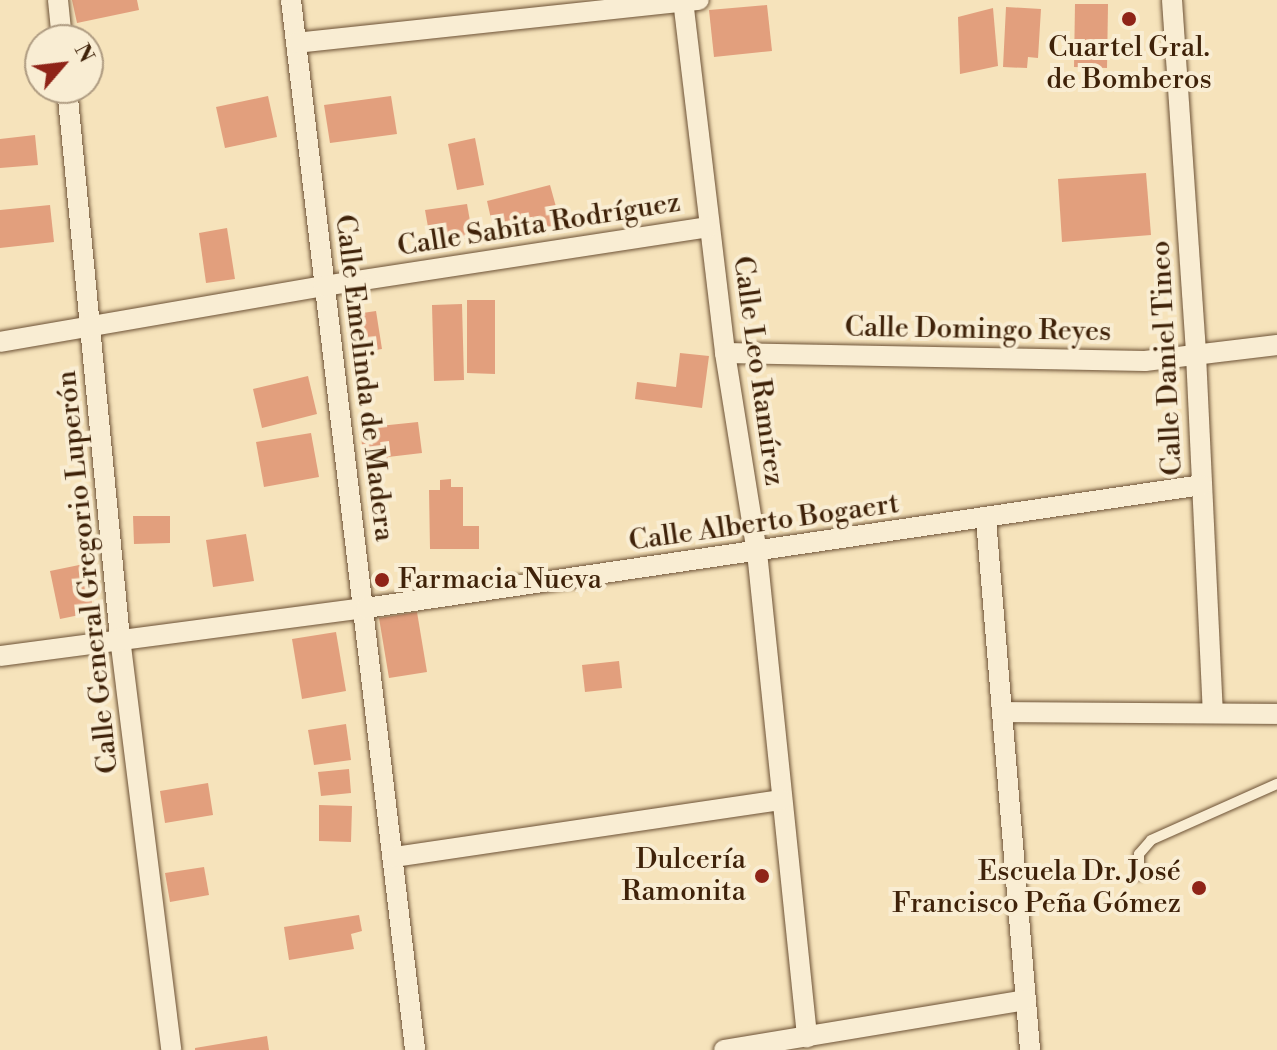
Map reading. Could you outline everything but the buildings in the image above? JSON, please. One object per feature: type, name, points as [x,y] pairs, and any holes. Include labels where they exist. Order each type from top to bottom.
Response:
[{"type":"street","points":[[58,0],[60,24]]},
{"type":"street","name":"Calle Emelinda de Madera","points":[[291,0],[323,286],[366,608],[415,1050]]},
{"type":"street","name":"Calle Daniel Tineo","points":[[1172,0],[1196,355],[1213,713]]},
{"type":"street","points":[[296,43],[688,1]]},
{"type":"street","name":"Calle Leo Ramírez","points":[[688,1],[709,227],[725,353],[757,552],[807,1037]]},
{"type":"street","name":"Calle General Gregorio Luperón","points":[[69,104],[120,638],[171,1050]]},
{"type":"street","name":"Calle Sabita Rodríguez","points":[[0,342],[323,286],[709,227]]},
{"type":"street","name":"Calle Domingo Reyes","points":[[725,353],[1145,361],[1277,345]]},
{"type":"street","name":"Calle Alberto Bogaert","points":[[0,656],[366,608],[1202,485]]},
{"type":"street","points":[[986,519],[1030,1050]]},
{"type":"street","points":[[1002,712],[1277,714]]},
{"type":"street","points":[[395,857],[782,800]]},
{"type":"street","points":[[724,1050],[1026,1000]]},
{"type":"lane","points":[[1139,875],[1139,854],[1151,840],[1277,784]]},
{"type":"place","name":"Cuartel Gral. de Bomberos","points":[[1129,19]]},
{"type":"place","name":"Farmacia Nueva","points":[[382,580]]},
{"type":"place","name":"Dulcería Ramonita","points":[[762,876]]},
{"type":"place","name":"Escuela Dr. José Francisco Peña Gómez","points":[[1199,888]]}]
